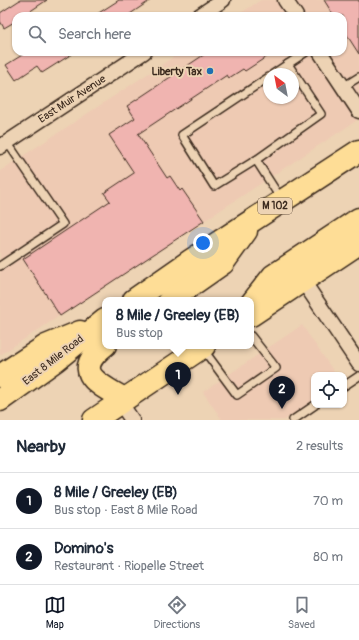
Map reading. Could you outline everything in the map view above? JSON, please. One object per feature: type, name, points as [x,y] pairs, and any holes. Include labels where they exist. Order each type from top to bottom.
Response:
[{"type":"highway","name":"M 102","points":[[138,297],[190,261],[359,151]]},
{"type":"highway","points":[[254,300],[273,276],[359,219]]},
{"type":"highway","points":[[174,297],[223,263],[254,220]]},
{"type":"highway","points":[[254,313],[359,243]]},
{"type":"highway","points":[[0,376],[46,346],[102,330]]},
{"type":"highway","name":"East 8 Mile Road","points":[[0,400],[56,360],[102,331]]},
{"type":"highway","points":[[102,335],[99,350],[91,360],[88,369],[96,382],[125,407]]},
{"type":"highway","points":[[94,420],[125,407],[200,349]]},
{"type":"street","points":[[205,12],[223,0]]},
{"type":"street","points":[[286,0],[294,12]]},
{"type":"street","name":"East Muir Avenue","points":[[4,144],[138,56]]},
{"type":"street","points":[[323,56],[359,111]]},
{"type":"street","points":[[304,281],[359,364]]},
{"type":"lane","points":[[282,68],[300,56]]},
{"type":"lane","points":[[263,80],[182,135],[214,186],[256,160],[321,114],[288,64]]},
{"type":"lane","points":[[343,87],[359,77]]},
{"type":"lane","points":[[0,266],[63,224],[4,144]]},
{"type":"lane","points":[[256,160],[282,201]]},
{"type":"lane","points":[[204,349],[237,395],[276,368],[254,340]]},
{"type":"lane","points":[[347,384],[359,376]]},
{"type":"lane","points":[[293,420],[311,408]]},
{"type":"shaded area","points":[[261,0],[359,0],[359,119],[0,355],[0,171],[175,56],[347,56],[347,12],[242,12]]},
{"type":"shaded area","points":[[302,325],[334,372],[311,372],[311,402],[285,420],[222,420],[203,392]]},
{"type":"building","points":[[20,0],[47,0],[29,12],[12,12],[12,23],[4,28],[0,21],[0,13]]},
{"type":"building","points":[[119,0],[151,0],[133,12],[100,12]]},
{"type":"building","points":[[324,0],[359,0],[359,54],[347,35],[347,12],[332,12]]},
{"type":"building","points":[[21,56],[69,56],[42,73],[37,66],[16,80],[6,65]]},
{"type":"building","points":[[202,56],[268,56],[245,71],[243,69],[229,78],[227,75],[138,134],[167,178],[170,176],[180,191],[182,189],[204,221],[60,316],[23,259],[110,201],[104,193],[134,173],[109,135],[135,118],[127,106]]},
{"type":"place","name":"Liberty Tax","points":[[210,71]]},
{"type":"place","name":"8 Mile / Greeley (EB)","points":[[178,395]]},
{"type":"place","name":"Domino's","points":[[282,409]]}]
